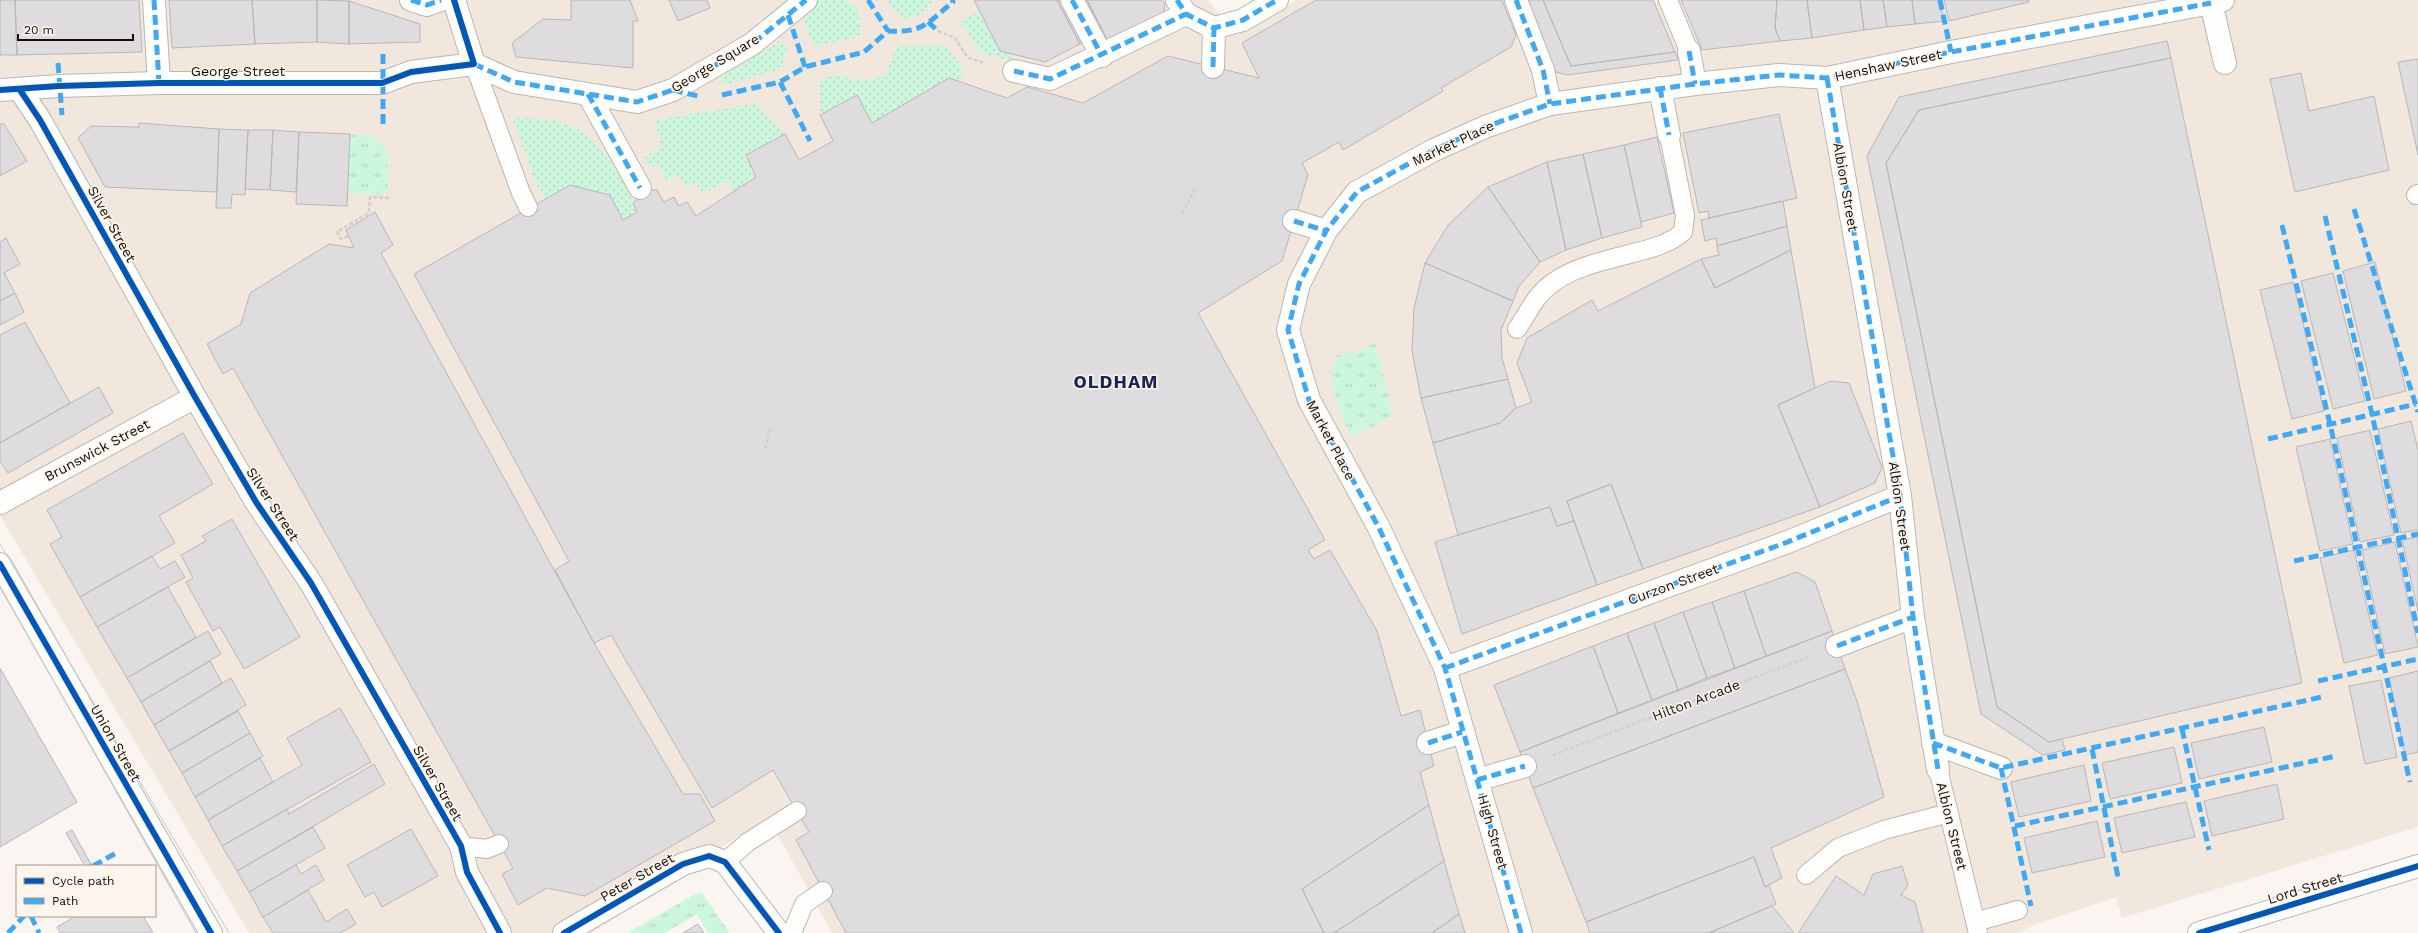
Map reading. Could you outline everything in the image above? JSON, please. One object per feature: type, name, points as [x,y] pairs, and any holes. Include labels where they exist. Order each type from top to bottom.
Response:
[{"type":"street","points":[[154,0],[159,84]]},
{"type":"street","points":[[411,0],[426,5],[441,0]]},
{"type":"street","points":[[454,0],[474,64]]},
{"type":"street","name":"George Square","points":[[474,64],[514,82],[637,102],[673,90],[752,44],[806,0]]},
{"type":"street","points":[[1072,0],[1102,56]]},
{"type":"street","points":[[1014,71],[1050,79],[1102,56],[1182,7],[1214,28],[1243,20],[1277,0]]},
{"type":"street","points":[[1516,0],[1543,70],[1550,104]]},
{"type":"street","points":[[2217,1],[2224,63]]},
{"type":"street","name":"Henshaw Street","points":[[1550,104],[1660,88],[1787,75],[1827,78],[1951,52],[2217,1]]},
{"type":"street","points":[[1214,28],[1214,67]]},
{"type":"street","points":[[1689,51],[1695,84]]},
{"type":"street","name":"George Street","points":[[10,90],[59,86],[382,82],[411,72],[474,64]]},
{"type":"street","name":"Albion Street","points":[[1827,78],[1900,496],[1913,617],[1938,769]]},
{"type":"street","points":[[1660,88],[1669,135]]},
{"type":"street","name":"Silver Street","points":[[10,90],[40,120],[195,397],[256,502],[311,583],[460,846],[467,872],[500,933]]},
{"type":"street","points":[[588,94],[640,188]]},
{"type":"street","name":"Market Place","points":[[1462,732],[1444,668],[1378,526],[1309,400],[1288,330],[1299,284],[1326,231],[1357,192],[1432,151],[1485,127],[1550,104]]},
{"type":"street","points":[[1294,221],[1326,231]]},
{"type":"street","name":"Brunswick Street","points":[[0,503],[195,397]]},
{"type":"street","name":"Curzon Street","points":[[1444,668],[1785,543],[1900,496]]},
{"type":"street","name":"Union Street","points":[[0,564],[212,933]]},
{"type":"street","points":[[1837,646],[1913,617]]},
{"type":"street","points":[[1428,743],[1462,732]]},
{"type":"street","name":"High Street","points":[[1462,732],[1478,780],[1522,933]]},
{"type":"street","points":[[1933,743],[2001,768]]},
{"type":"street","points":[[1478,780],[1525,766]]},
{"type":"street","name":"Peter Street","points":[[564,933],[683,864],[709,856],[725,862]]},
{"type":"street","points":[[725,862],[779,933]]},
{"type":"street","name":"Lord Street","points":[[2199,933],[2418,866]]},
{"type":"lane","points":[[1668,0],[1689,51]]},
{"type":"lane","points":[[474,64],[521,193],[528,207]]},
{"type":"lane","points":[[1517,329],[1538,297],[1554,282],[1588,265],[1645,250],[1673,240],[1683,232],[1685,216],[1669,135]]},
{"type":"lane","name":"Albion Street","points":[[1938,769],[1977,927]]},
{"type":"lane","points":[[725,862],[748,842],[797,811]]},
{"type":"lane","points":[[1806,875],[1838,848],[1884,830],[1949,813]]},
{"type":"lane","points":[[460,846],[487,849],[499,844]]},
{"type":"lane","points":[[792,933],[804,904],[823,892]]},
{"type":"lane","points":[[1977,927],[2018,910]]},
{"type":"path","points":[[938,31],[956,38],[968,58],[1014,71]]},
{"type":"path","points":[[1182,214],[1195,189]]},
{"type":"path","points":[[348,236],[341,239],[337,232],[369,213],[370,197],[391,198]]},
{"type":"path","points":[[765,449],[770,428]]},
{"type":"shaded area","points":[[0,0],[1208,0],[1236,36],[1296,0],[2418,0],[2418,827],[2122,918],[2116,897],[2034,925],[2018,933],[832,933],[768,817],[592,933],[249,933],[0,516]]},
{"type":"green space","points":[[820,0],[842,0],[858,8],[860,36],[814,47],[804,20]]},
{"type":"green space","points":[[887,0],[930,0],[932,2],[918,17],[903,19]]},
{"type":"green space","points":[[979,11],[1000,51],[1012,53],[1010,60],[980,53],[965,27],[956,24]]},
{"type":"green space","points":[[782,40],[787,49],[780,69],[725,85],[719,78]]},
{"type":"green space","points":[[897,46],[946,46],[963,69],[960,81],[949,78],[872,123],[857,95],[820,115],[820,80],[833,75],[864,81],[886,75]]},
{"type":"green space","points":[[755,104],[785,134],[756,177],[734,191],[728,180],[702,194],[696,182],[686,187],[679,175],[667,181],[658,164],[650,167],[645,157],[662,148],[655,120]]},
{"type":"green space","points":[[512,117],[543,119],[559,122],[573,127],[584,134],[594,142],[612,164],[626,188],[637,212],[623,220],[610,195],[570,185],[545,198],[536,183]]},
{"type":"green space","points":[[350,134],[372,136],[388,151],[387,195],[348,193]]},
{"type":"green space","points":[[1375,342],[1393,416],[1351,437],[1338,407],[1332,386],[1331,373],[1337,355],[1357,352]]},
{"type":"green space","points":[[699,892],[702,893],[730,933],[708,933],[697,914],[665,933],[627,933]]},
{"type":"building","points":[[0,0],[15,0],[17,55],[0,55]]},
{"type":"building","points":[[15,0],[139,0],[142,52],[17,55]]},
{"type":"building","points":[[169,0],[252,0],[255,44],[172,48]]},
{"type":"building","points":[[252,0],[317,0],[317,42],[255,44]]},
{"type":"building","points":[[317,0],[349,1],[349,44],[317,42]]},
{"type":"building","points":[[571,0],[630,0],[638,21],[633,21],[633,68],[516,57],[512,43],[543,19],[571,20]]},
{"type":"building","points":[[669,0],[707,0],[710,8],[678,21]]},
{"type":"building","points":[[974,0],[1057,0],[1080,44],[1045,62],[1000,51]]},
{"type":"building","points":[[1057,0],[1087,0],[1103,32],[1080,44]]},
{"type":"building","points":[[1087,0],[1162,0],[1165,5],[1163,17],[1108,41]]},
{"type":"building","points":[[1316,0],[1502,0],[1516,35],[1511,47],[1441,88],[1443,91],[1343,150],[1339,142],[1302,163],[1308,175],[1282,261],[1198,313],[1325,540],[1308,550],[1314,559],[1330,550],[1377,631],[1401,716],[1420,710],[1434,766],[1420,772],[1429,805],[1302,889],[1324,933],[846,933],[796,840],[809,832],[773,770],[712,808],[611,635],[594,643],[555,570],[569,561],[414,274],[570,185],[610,195],[623,220],[637,212],[633,203],[637,200],[636,198],[650,188],[653,191],[656,189],[664,202],[674,197],[679,206],[687,202],[696,216],[756,177],[746,155],[785,134],[799,160],[833,141],[820,115],[857,95],[872,123],[949,78],[1007,98],[1027,87],[1083,103],[1168,56],[1259,78],[1242,43]]},
{"type":"building","points":[[1525,0],[1543,0],[1571,66],[1675,52],[1678,60],[1567,75],[1556,72],[1550,63]]},
{"type":"building","points":[[1543,0],[1653,0],[1675,52],[1571,66]]},
{"type":"building","points":[[1681,0],[1777,0],[1775,28],[1780,41],[1702,50]]},
{"type":"building","points":[[1777,0],[1807,0],[1812,38],[1780,41],[1775,28]]},
{"type":"building","points":[[1807,0],[1860,0],[1864,30],[1812,38]]},
{"type":"building","points":[[1860,0],[1883,0],[1887,27],[1864,30]]},
{"type":"building","points":[[1883,0],[1912,0],[1915,24],[1887,27]]},
{"type":"building","points":[[1912,0],[1938,0],[1945,21],[1915,24]]},
{"type":"building","points":[[1944,0],[2028,0],[2029,2],[1949,21]]},
{"type":"building","points":[[349,1],[420,24],[420,42],[349,44]]},
{"type":"building","points":[[2167,41],[2171,58],[1919,110],[1886,163],[1997,707],[2049,742],[2062,739],[2065,750],[2043,755],[1981,714],[1867,156],[1899,97]]},
{"type":"building","points":[[2171,58],[2302,683],[2049,742],[1997,707],[1886,163],[1919,110]]},
{"type":"building","points":[[2418,59],[2418,155],[2398,62]]},
{"type":"building","points":[[2301,73],[2309,111],[2374,96],[2389,170],[2295,192],[2270,79]]},
{"type":"building","points":[[1779,114],[1797,198],[1709,218],[1708,211],[1699,213],[1683,133]]},
{"type":"building","points":[[139,123],[219,129],[217,192],[105,187],[78,138],[91,126],[139,127]]},
{"type":"building","points":[[0,124],[4,124],[27,161],[0,176]]},
{"type":"building","points":[[219,129],[248,130],[245,195],[232,194],[231,208],[216,208]]},
{"type":"building","points":[[248,130],[273,130],[270,190],[245,189]]},
{"type":"building","points":[[273,130],[299,132],[296,192],[270,190]]},
{"type":"building","points":[[299,132],[350,134],[347,206],[296,204]]},
{"type":"building","points":[[1657,137],[1674,213],[1641,222],[1624,145]]},
{"type":"building","points":[[1624,145],[1642,227],[1602,238],[1583,154]]},
{"type":"building","points":[[1583,154],[1602,238],[1566,250],[1547,162]]},
{"type":"building","points":[[1547,162],[1566,250],[1540,262],[1488,187]]},
{"type":"building","points":[[1488,187],[1540,262],[1519,286],[1513,301],[1425,263],[1448,225]]},
{"type":"building","points":[[1783,201],[1787,226],[1717,246],[1716,238],[1705,241],[1701,220]]},
{"type":"building","points":[[375,212],[393,245],[381,253],[594,643],[683,794],[700,794],[715,821],[585,896],[547,888],[518,905],[502,874],[513,868],[233,368],[223,374],[207,344],[241,324],[250,293],[329,244],[354,248],[346,230]]},
{"type":"building","points":[[1787,226],[1791,250],[1715,288],[1701,259],[1719,255],[1717,246]]},
{"type":"building","points":[[6,238],[20,264],[4,273],[15,293],[0,301],[0,242]]},
{"type":"building","points":[[1791,250],[1815,388],[1778,405],[1820,507],[1643,569],[1611,484],[1567,501],[1574,521],[1557,526],[1550,507],[1458,535],[1433,443],[1500,423],[1516,408],[1532,402],[1517,363],[1527,338],[1592,300],[1598,311],[1701,259],[1715,288]]},
{"type":"building","points":[[2375,262],[2406,391],[2374,399],[2343,271]]},
{"type":"building","points":[[1425,263],[1513,301],[1501,330],[1502,358],[1508,379],[1421,398],[1412,351],[1414,308]]},
{"type":"building","points":[[2333,273],[2365,401],[2333,409],[2301,281]]},
{"type":"building","points":[[2293,282],[2324,411],[2292,419],[2260,290]]},
{"type":"building","points":[[15,293],[24,312],[0,325],[0,301]]},
{"type":"building","points":[[25,322],[70,403],[0,443],[0,335]]},
{"type":"building","points":[[1508,379],[1516,408],[1500,423],[1433,443],[1421,398]]},
{"type":"building","points":[[1830,381],[1849,383],[1882,467],[1875,483],[1820,507],[1778,405]]},
{"type":"building","points":[[99,387],[113,413],[8,473],[0,461],[0,443]]},
{"type":"building","points":[[2411,421],[2418,450],[2418,530],[2401,533],[2378,429]]},
{"type":"building","points":[[2370,430],[2394,535],[2360,542],[2337,438]]},
{"type":"building","points":[[183,433],[213,484],[159,516],[175,543],[80,597],[50,544],[62,537],[47,510]]},
{"type":"building","points":[[2330,439],[2353,544],[2320,551],[2296,447]]},
{"type":"building","points":[[1611,484],[1643,569],[1597,585],[1567,501]]},
{"type":"building","points":[[1550,507],[1557,526],[1574,521],[1597,585],[1462,634],[1435,542]]},
{"type":"building","points":[[232,519],[300,637],[244,669],[220,627],[213,631],[186,582],[193,578],[181,555],[206,541],[202,536]]},
{"type":"building","points":[[2418,537],[2418,611],[2402,540]]},
{"type":"building","points":[[2395,542],[2418,647],[2385,654],[2362,550]]},
{"type":"building","points":[[2354,550],[2378,655],[2344,663],[2320,558]]},
{"type":"building","points":[[152,556],[160,569],[175,561],[185,577],[97,627],[80,597]]},
{"type":"building","points":[[1797,572],[1815,582],[1832,631],[1766,656],[1744,591]]},
{"type":"building","points":[[168,587],[196,637],[127,678],[97,627]]},
{"type":"building","points":[[1744,591],[1766,656],[1735,668],[1712,602]]},
{"type":"building","points":[[1712,602],[1735,668],[1707,678],[1683,612]]},
{"type":"building","points":[[1683,612],[1707,678],[1678,690],[1654,623]]},
{"type":"building","points":[[1654,623],[1678,690],[1652,700],[1627,633]]},
{"type":"building","points":[[208,631],[221,654],[141,702],[127,678]]},
{"type":"building","points":[[1832,631],[1845,669],[1533,788],[1520,752]]},
{"type":"building","points":[[1627,633],[1652,700],[1618,713],[1593,646]]},
{"type":"building","points":[[1593,646],[1618,713],[1520,752],[1494,685]]},
{"type":"building","points":[[210,661],[222,683],[154,725],[141,702]]},
{"type":"building","points":[[0,668],[77,802],[0,847]]},
{"type":"building","points":[[1845,669],[1857,701],[1884,797],[1771,848],[1782,878],[1765,887],[1754,857],[1586,922],[1533,788]]},
{"type":"building","points":[[2418,671],[2418,752],[2405,755],[2389,678]]},
{"type":"building","points":[[231,678],[246,705],[169,751],[154,725]]},
{"type":"building","points":[[2381,680],[2397,757],[2365,764],[2349,686]]},
{"type":"building","points":[[340,708],[371,762],[222,846],[208,820],[302,765],[287,738]]},
{"type":"building","points":[[238,711],[250,733],[182,773],[169,751]]},
{"type":"building","points":[[2264,727],[2272,762],[2199,779],[2191,743]]},
{"type":"building","points":[[250,733],[263,756],[195,797],[182,773]]},
{"type":"building","points":[[2174,747],[2182,783],[2110,799],[2102,763]]},
{"type":"building","points":[[260,758],[273,782],[208,820],[195,797]]},
{"type":"building","points":[[374,764],[385,784],[237,871],[222,846],[287,809],[289,814]]},
{"type":"building","points":[[2084,765],[2091,801],[2019,817],[2011,782]]},
{"type":"building","points":[[2277,784],[2284,819],[2212,836],[2204,801]]},
{"type":"building","points":[[2186,802],[2195,837],[2122,853],[2114,818]]},
{"type":"building","points":[[1429,805],[1444,861],[1334,933],[1324,933],[1302,889]]},
{"type":"building","points":[[2097,821],[2105,857],[2032,873],[2024,838]]},
{"type":"building","points":[[313,827],[325,848],[249,892],[237,871]]},
{"type":"building","points":[[411,829],[438,876],[382,907],[374,892],[365,897],[347,865]]},
{"type":"building","points":[[72,830],[91,865],[84,865],[66,833]]},
{"type":"building","points":[[1754,857],[1765,887],[1769,885],[1776,904],[1709,933],[1590,933],[1586,922]]},
{"type":"building","points":[[1444,861],[1459,914],[1432,933],[1334,933]]},
{"type":"building","points":[[296,865],[301,874],[316,865],[324,880],[263,917],[249,892]]},
{"type":"building","points":[[1902,866],[1908,885],[1901,895],[1915,902],[1923,933],[1798,933],[1836,876],[1864,895],[1873,874]]},
{"type":"building","points":[[308,890],[326,922],[347,909],[356,924],[340,933],[273,933],[263,917]]},
{"type":"building","points":[[1772,906],[1794,933],[1709,933]]},
{"type":"building","points":[[1459,914],[1465,933],[1432,933]]},
{"type":"building","points":[[74,917],[144,917],[153,933],[60,933],[57,927]]},
{"type":"building","points":[[698,924],[704,933],[683,933]]},
{"type":"tram line","points":[[0,544],[229,933]]},
{"type":"tram line","points":[[0,586],[196,933]]},
{"type":"marked path","points":[[154,0],[159,83]]},
{"type":"marked path","points":[[411,0],[427,5],[441,0]]},
{"type":"marked path","points":[[474,64],[514,82],[637,102],[673,90],[752,44],[806,0]]},
{"type":"marked path","points":[[868,0],[888,31]]},
{"type":"marked path","points":[[722,95],[780,82],[805,67],[864,52],[888,31],[910,30],[924,25],[953,2],[952,0]]},
{"type":"marked path","points":[[1072,0],[1102,56]]},
{"type":"marked path","points":[[1177,0],[1186,14],[1214,28],[1243,20],[1277,0]]},
{"type":"marked path","points":[[1516,0],[1543,70],[1550,104]]},
{"type":"marked path","points":[[1940,0],[1951,52]]},
{"type":"marked path","points":[[1521,933],[1445,668],[1378,526],[1309,400],[1288,330],[1299,284],[1326,231],[1357,192],[1432,151],[1485,127],[1550,104],[1695,84],[1779,75],[1827,78],[1951,52],[2211,3]]},
{"type":"marked path","points":[[1014,71],[1050,79],[1186,14]]},
{"type":"marked path","points":[[788,15],[805,67]]},
{"type":"marked path","points":[[928,22],[938,31]]},
{"type":"marked path","points":[[1213,67],[1214,28]]},
{"type":"marked path","points":[[383,51],[383,124]]},
{"type":"marked path","points":[[1689,51],[1695,84]]},
{"type":"marked path","points":[[58,63],[62,115]]},
{"type":"marked path","points":[[1827,78],[1900,496],[1913,617],[1938,769]]},
{"type":"marked path","points":[[780,82],[810,141]]},
{"type":"marked path","points":[[1660,88],[1669,135]]},
{"type":"marked path","points":[[673,90],[702,97]]},
{"type":"marked path","points":[[588,94],[640,188]]},
{"type":"marked path","points":[[2354,209],[2418,412]]},
{"type":"marked path","points":[[2325,216],[2372,414],[2418,633]]},
{"type":"marked path","points":[[1294,221],[1326,231]]},
{"type":"marked path","points":[[2282,225],[2330,424],[2410,782]]},
{"type":"marked path","points":[[2268,439],[2416,404]]},
{"type":"marked path","points":[[1445,668],[1785,543],[1900,496]]},
{"type":"marked path","points":[[2294,561],[2418,534]]},
{"type":"marked path","points":[[1837,646],[1913,617]]},
{"type":"marked path","points":[[2318,681],[2418,659]]},
{"type":"marked path","points":[[1933,743],[2001,768],[2322,697]]},
{"type":"marked path","points":[[2182,729],[2209,850]]},
{"type":"marked path","points":[[1428,743],[1462,732]]},
{"type":"marked path","points":[[2092,749],[2118,877]]},
{"type":"marked path","points":[[2015,826],[2336,756]]},
{"type":"marked path","points":[[1477,780],[1525,766]]},
{"type":"marked path","points":[[2001,768],[2031,906]]},
{"type":"marked path","points":[[95,865],[118,852]]},
{"type":"marked path","points":[[8,933],[23,917]]},
{"type":"marked path","points":[[31,917],[39,933]]},
{"type":"cycle path","points":[[0,90],[59,86],[159,83],[382,83],[411,72],[474,64],[454,0]]},
{"type":"cycle path","points":[[20,90],[40,120],[195,397],[256,502],[311,583],[461,846],[467,872],[500,933]]},
{"type":"cycle path","points":[[0,564],[211,933]]},
{"type":"cycle path","points":[[564,933],[683,864],[709,856],[725,862],[779,933]]},
{"type":"cycle path","points":[[2199,933],[2418,866]]},
{"type":"district","name":"OLDHAM","points":[[1116,382]]}]
